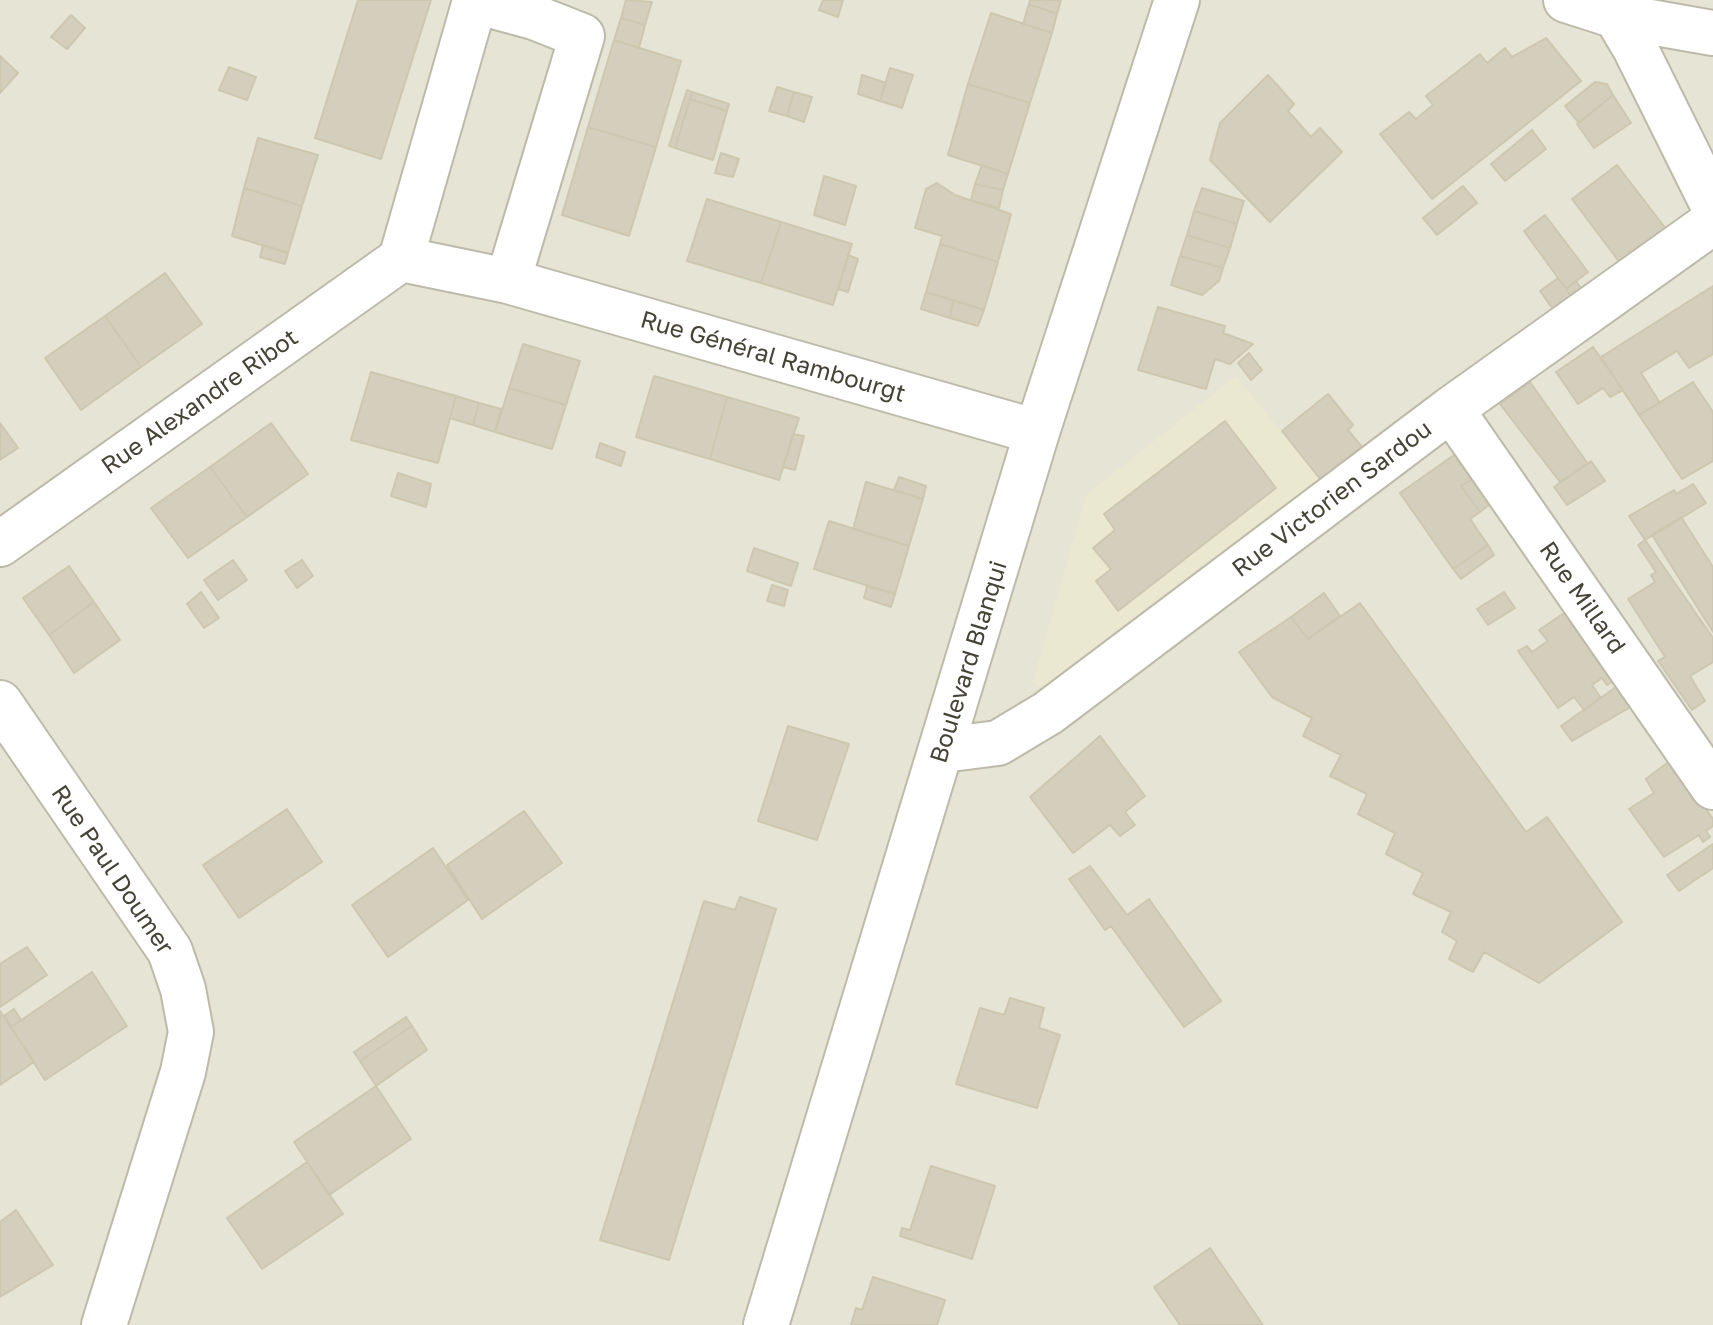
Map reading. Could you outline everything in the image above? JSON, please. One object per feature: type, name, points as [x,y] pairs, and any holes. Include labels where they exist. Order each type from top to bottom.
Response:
[{"type":"street","name":"Boulevard Blanqui","points":[[766,1325],[1037,432],[1177,0]]},
{"type":"street","points":[[1566,0],[1616,16],[1713,33]]},
{"type":"street","points":[[475,1],[537,9],[582,36],[508,281],[401,259],[475,1]]},
{"type":"street","points":[[1616,16],[1713,205]]},
{"type":"street","name":"Rue Victorien Sardou","points":[[943,750],[998,743],[1048,713],[1451,409],[1713,222]]},
{"type":"street","name":"Rue Alexandre Ribot","points":[[0,544],[401,259]]},
{"type":"street","name":"Rue Général Rambourgt","points":[[508,281],[1037,432]]},
{"type":"street","name":"Rue Millard","points":[[1451,409],[1713,787]]},
{"type":"street","name":"Rue Paul Doumer","points":[[0,703],[170,951],[183,989],[191,1032],[183,1072],[104,1325]]},
{"type":"shaded area","points":[[0,0],[1713,0],[1713,1325],[0,1325]]},
{"type":"shaded area","points":[[1236,376],[1324,484],[1051,692],[1033,682],[1086,495]]},
{"type":"building","points":[[358,0],[431,0],[381,159],[315,138]]},
{"type":"building","points":[[626,0],[652,2],[645,25],[621,18]]},
{"type":"building","points":[[823,0],[843,0],[838,17],[819,10]]},
{"type":"building","points":[[1030,0],[1061,0],[1057,14],[1029,4]]},
{"type":"building","points":[[1029,4],[1057,14],[1052,33],[1023,24]]},
{"type":"building","points":[[991,13],[1052,33],[1030,103],[968,84]]},
{"type":"building","points":[[71,15],[85,28],[67,49],[51,37]]},
{"type":"building","points":[[621,18],[645,25],[639,48],[614,40]]},
{"type":"building","points":[[1546,38],[1581,81],[1432,199],[1380,134],[1409,112],[1416,119],[1433,105],[1426,96],[1480,54],[1487,63],[1505,48],[1512,57]]},
{"type":"building","points":[[614,40],[681,61],[656,147],[588,127]]},
{"type":"building","points":[[0,56],[18,73],[0,93]]},
{"type":"building","points":[[229,67],[256,77],[247,100],[219,90]]},
{"type":"building","points":[[890,68],[913,75],[902,108],[880,101]]},
{"type":"building","points":[[862,75],[886,83],[880,101],[858,94]]},
{"type":"building","points":[[1268,75],[1294,104],[1288,111],[1311,137],[1320,128],[1342,152],[1270,222],[1210,160],[1220,123]]},
{"type":"building","points":[[1595,82],[1607,84],[1613,95],[1579,123],[1565,106]]},
{"type":"building","points":[[968,84],[1030,103],[1008,174],[948,155]]},
{"type":"building","points":[[777,87],[794,92],[787,116],[769,111]]},
{"type":"building","points":[[687,90],[692,92],[675,148],[669,146]]},
{"type":"building","points":[[692,92],[729,104],[727,111],[690,99]]},
{"type":"building","points":[[794,92],[812,97],[804,122],[787,116]]},
{"type":"building","points":[[1613,95],[1631,123],[1594,148],[1577,124]]},
{"type":"building","points":[[690,99],[727,111],[713,160],[675,148]]},
{"type":"building","points":[[588,127],[656,147],[629,236],[562,215]]},
{"type":"building","points":[[1532,130],[1546,149],[1505,181],[1491,164]]},
{"type":"building","points":[[258,138],[318,155],[302,206],[244,188]]},
{"type":"building","points":[[721,153],[739,159],[733,177],[715,173]]},
{"type":"building","points":[[982,165],[1008,174],[1003,190],[975,184]]},
{"type":"building","points":[[1617,165],[1666,229],[1620,263],[1572,199]]},
{"type":"building","points":[[824,176],[856,186],[845,225],[814,215]]},
{"type":"building","points":[[937,183],[955,195],[1011,214],[998,262],[940,244],[942,236],[915,228],[926,189]]},
{"type":"building","points":[[975,184],[1003,190],[999,208],[971,200]]},
{"type":"building","points":[[1463,186],[1477,203],[1437,235],[1423,218]]},
{"type":"building","points":[[244,188],[302,206],[288,253],[232,236]]},
{"type":"building","points":[[1202,188],[1244,201],[1237,224],[1194,211]]},
{"type":"building","points":[[707,199],[781,222],[761,283],[687,261]]},
{"type":"building","points":[[1194,211],[1237,224],[1230,248],[1187,235]]},
{"type":"building","points":[[1545,215],[1588,272],[1566,289],[1524,231]]},
{"type":"building","points":[[781,222],[852,244],[833,305],[761,283]]},
{"type":"building","points":[[1187,235],[1230,248],[1223,268],[1180,256]]},
{"type":"building","points":[[940,244],[998,262],[984,310],[926,292]]},
{"type":"building","points":[[263,245],[288,253],[285,264],[260,257]]},
{"type":"building","points":[[848,255],[858,259],[848,292],[838,289]]},
{"type":"building","points":[[1180,256],[1223,268],[1219,281],[1202,295],[1171,285]]},
{"type":"building","points":[[165,273],[202,324],[141,367],[105,316]]},
{"type":"building","points":[[1558,278],[1573,298],[1555,312],[1540,291]]},
{"type":"building","points":[[1576,281],[1583,291],[1573,298],[1566,289]]},
{"type":"building","points":[[1713,286],[1713,354],[1689,368],[1677,351],[1641,373],[1660,403],[1639,415],[1601,357]]},
{"type":"building","points":[[926,292],[953,300],[950,318],[921,309]]},
{"type":"building","points":[[953,300],[984,310],[978,326],[950,318]]},
{"type":"building","points":[[1158,307],[1225,326],[1223,333],[1253,344],[1230,364],[1215,359],[1206,389],[1138,370]]},
{"type":"building","points":[[105,316],[141,367],[81,410],[45,358]]},
{"type":"building","points":[[523,344],[580,361],[566,405],[509,388]]},
{"type":"building","points":[[1593,347],[1623,390],[1610,397],[1603,388],[1578,404],[1556,372]]},
{"type":"building","points":[[1249,353],[1262,370],[1251,380],[1238,363]]},
{"type":"building","points":[[371,372],[456,396],[438,463],[351,440]]},
{"type":"building","points":[[654,376],[727,397],[710,459],[636,437]]},
{"type":"building","points":[[1530,382],[1588,464],[1560,482],[1500,404]]},
{"type":"building","points":[[1693,382],[1713,412],[1713,461],[1682,479],[1639,415]]},
{"type":"building","points":[[509,388],[566,405],[552,449],[495,432]]},
{"type":"building","points":[[1328,394],[1353,425],[1348,430],[1362,447],[1339,466],[1343,470],[1324,484],[1282,431]]},
{"type":"building","points":[[456,396],[479,403],[473,425],[450,418]]},
{"type":"building","points":[[727,397],[799,418],[779,480],[710,459]]},
{"type":"building","points":[[479,403],[501,409],[495,432],[473,425]]},
{"type":"building","points":[[1225,421],[1276,488],[1118,611],[1096,581],[1111,569],[1093,548],[1115,530],[1104,514]]},
{"type":"building","points":[[0,423],[18,448],[0,460]]},
{"type":"building","points":[[271,423],[308,474],[247,517],[210,467]]},
{"type":"building","points":[[793,434],[804,436],[795,470],[783,467]]},
{"type":"building","points":[[600,443],[625,452],[621,466],[596,457]]},
{"type":"building","points":[[1454,455],[1472,479],[1461,486],[1480,512],[1470,519],[1488,545],[1453,569],[1400,493]]},
{"type":"building","points":[[1591,461],[1605,481],[1567,505],[1554,487]]},
{"type":"building","points":[[210,467],[247,517],[188,558],[151,508]]},
{"type":"building","points":[[398,473],[431,484],[426,507],[391,496]]},
{"type":"building","points":[[899,477],[926,486],[923,499],[894,490]]},
{"type":"building","points":[[1472,479],[1490,504],[1480,512],[1461,486]]},
{"type":"building","points":[[866,482],[923,499],[909,546],[853,529]]},
{"type":"building","points":[[1693,484],[1706,503],[1645,540],[1629,516],[1674,490],[1676,494]]},
{"type":"building","points":[[1681,517],[1713,567],[1713,632],[1652,535]]},
{"type":"building","points":[[829,521],[909,546],[895,594],[814,569]]},
{"type":"building","points":[[1645,540],[1713,638],[1713,662],[1690,676],[1705,701],[1692,710],[1658,661],[1665,657],[1628,599],[1655,582],[1651,575],[1656,572],[1638,545]]},
{"type":"building","points":[[1488,545],[1494,555],[1461,579],[1453,569]]},
{"type":"building","points":[[754,548],[798,563],[791,586],[747,571]]},
{"type":"building","points":[[233,560],[247,580],[218,600],[204,580]]},
{"type":"building","points":[[302,560],[313,576],[297,588],[285,571]]},
{"type":"building","points":[[69,566],[94,602],[49,635],[23,598]]},
{"type":"building","points":[[772,585],[788,590],[784,606],[767,601]]},
{"type":"building","points":[[867,586],[895,594],[891,607],[864,598]]},
{"type":"building","points":[[201,592],[219,618],[204,628],[187,604]]},
{"type":"building","points":[[1504,592],[1515,608],[1488,625],[1477,609]]},
{"type":"building","points":[[1324,593],[1340,616],[1308,639],[1291,617]]},
{"type":"building","points":[[94,602],[120,640],[74,673],[49,635]]},
{"type":"building","points":[[1360,603],[1526,832],[1547,817],[1622,922],[1539,983],[1484,952],[1473,972],[1449,959],[1457,941],[1442,932],[1451,912],[1413,894],[1423,873],[1386,854],[1395,833],[1358,814],[1367,794],[1330,776],[1341,755],[1303,736],[1312,718],[1272,697],[1239,652],[1291,617],[1308,639]]},
{"type":"building","points":[[1567,611],[1616,680],[1607,685],[1602,678],[1592,685],[1601,698],[1584,710],[1574,697],[1558,708],[1518,651],[1527,646],[1532,652],[1548,641],[1539,630]]},
{"type":"building","points":[[1619,685],[1634,705],[1572,741],[1561,726]]},
{"type":"building","points":[[788,726],[849,744],[817,840],[758,821]]},
{"type":"building","points":[[1100,736],[1145,796],[1125,812],[1135,825],[1120,836],[1110,825],[1073,853],[1030,797]]},
{"type":"building","points":[[1671,760],[1713,819],[1713,826],[1706,831],[1710,837],[1703,842],[1699,835],[1664,857],[1629,809],[1654,793],[1646,779]]},
{"type":"building","points":[[287,809],[322,862],[239,918],[203,865]]},
{"type":"building","points":[[524,811],[562,863],[482,919],[447,865]]},
{"type":"building","points":[[1713,844],[1713,868],[1679,891],[1667,875]]},
{"type":"building","points":[[433,848],[468,900],[388,957],[352,905]]},
{"type":"building","points":[[1090,866],[1127,915],[1149,899],[1221,1001],[1184,1027],[1111,926],[1105,930],[1069,879]]},
{"type":"building","points":[[740,897],[776,909],[669,1260],[600,1240],[704,901],[735,910]]},
{"type":"building","points":[[27,947],[47,975],[0,1007],[0,964]]},
{"type":"building","points":[[92,972],[127,1026],[45,1080],[11,1027]]},
{"type":"building","points":[[1010,998],[1044,1008],[1039,1028],[1060,1035],[1037,1108],[956,1084],[980,1008],[1004,1015]]},
{"type":"building","points":[[14,1009],[21,1020],[11,1027],[4,1016]]},
{"type":"building","points":[[0,1011],[34,1062],[0,1085]]},
{"type":"building","points":[[406,1017],[412,1026],[360,1061],[354,1052]]},
{"type":"building","points":[[412,1026],[427,1050],[376,1086],[360,1061]]},
{"type":"building","points":[[376,1086],[411,1139],[329,1195],[294,1142]]},
{"type":"building","points":[[307,1162],[343,1214],[262,1269],[227,1218]]},
{"type":"building","points":[[931,1166],[995,1186],[972,1259],[900,1236],[902,1228],[910,1230]]},
{"type":"building","points":[[16,1210],[53,1265],[0,1297],[0,1222]]},
{"type":"building","points":[[1210,1248],[1263,1325],[1180,1325],[1154,1287]]},
{"type":"building","points":[[873,1277],[945,1300],[937,1325],[851,1325],[856,1308],[862,1310]]}]
